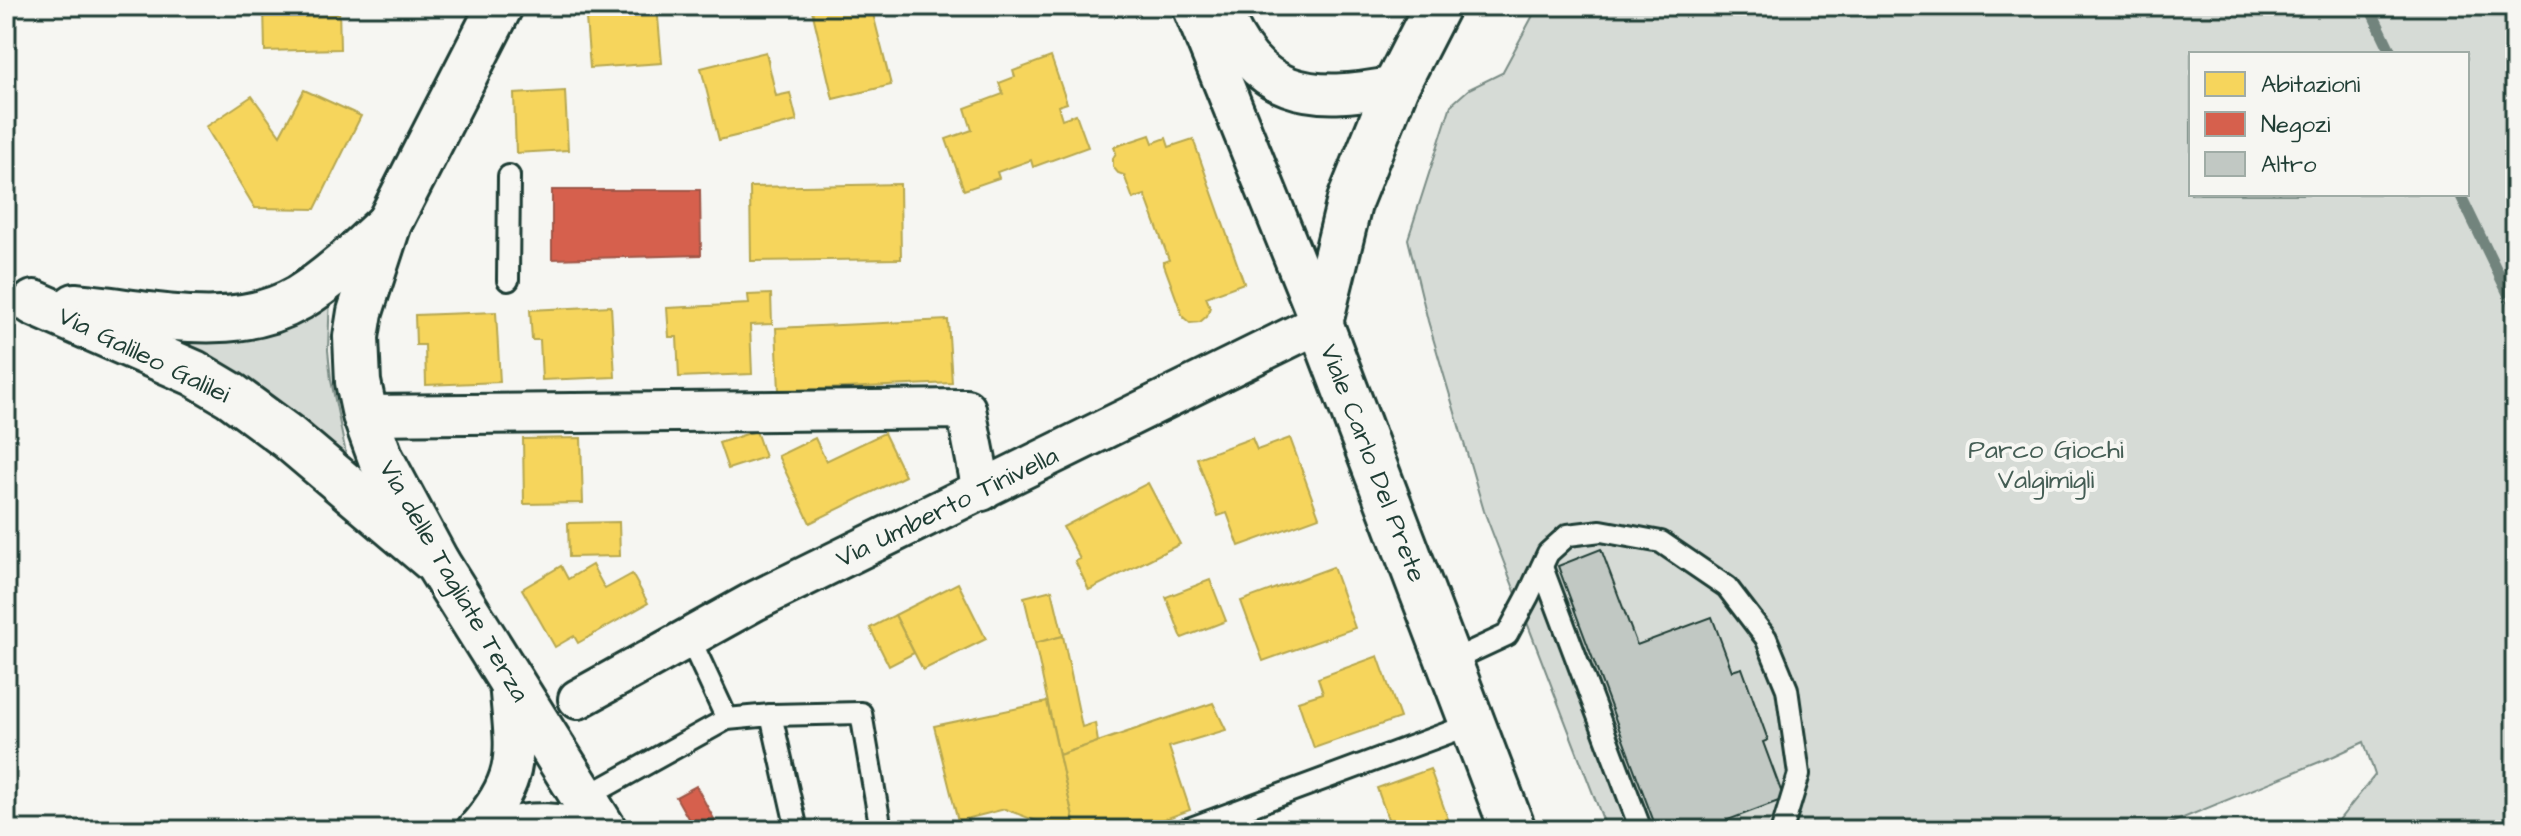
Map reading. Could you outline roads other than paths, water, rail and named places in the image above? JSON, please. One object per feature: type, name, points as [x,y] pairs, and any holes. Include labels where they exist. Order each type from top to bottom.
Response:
[{"type":"main road","points":[[389,223],[500,6]]},
{"type":"main road","name":"Viale Carlo Del Prete","points":[[1437,6],[1396,86],[1350,200],[1320,323],[1513,830]]},
{"type":"main road","name":"Via Galileo Galilei","points":[[20,300],[210,320],[242,318],[283,306],[300,297],[344,264],[389,223]]},
{"type":"main road","name":"Via delle Tagliate Terza","points":[[389,223],[367,287],[356,337],[358,382],[365,415],[381,459],[437,563],[593,820]]},
{"type":"main road","name":"Via Galileo Galilei","points":[[20,300],[194,373],[231,395],[288,437],[437,563]]},
{"type":"street","points":[[1192,6],[1320,323]]},
{"type":"street","points":[[1220,6],[1228,27],[1250,62],[1279,82],[1323,95],[1363,93],[1396,86]]},
{"type":"street","name":"Via Umberto Tinivella","points":[[578,699],[755,601],[1320,323]]},
{"type":"street","points":[[365,415],[966,409],[982,491]]},
{"type":"street","points":[[476,830],[496,807],[512,771],[514,752],[509,681]]},
{"type":"street","points":[[499,830],[539,821],[563,823],[593,820]]},
{"type":"lane","points":[[508,280],[509,176]]},
{"type":"lane","points":[[1449,662],[1507,635],[1548,553],[1568,535],[1601,531],[1661,542],[1727,587],[1766,638],[1787,689],[1799,774],[1782,830]]},
{"type":"lane","points":[[1542,567],[1641,830]]},
{"type":"lane","points":[[689,637],[727,719]]},
{"type":"lane","points":[[593,820],[727,719],[861,713],[881,830]]},
{"type":"lane","points":[[771,715],[797,830]]},
{"type":"lane","points":[[1186,830],[1472,724]]},
{"type":"waterway","points":[[2369,6],[2391,52]]},
{"type":"waterway","points":[[2461,196],[2515,308]]},
{"type":"park label","name":"Parco Giochi Valgimigli","points":[[2046,465]]}]
